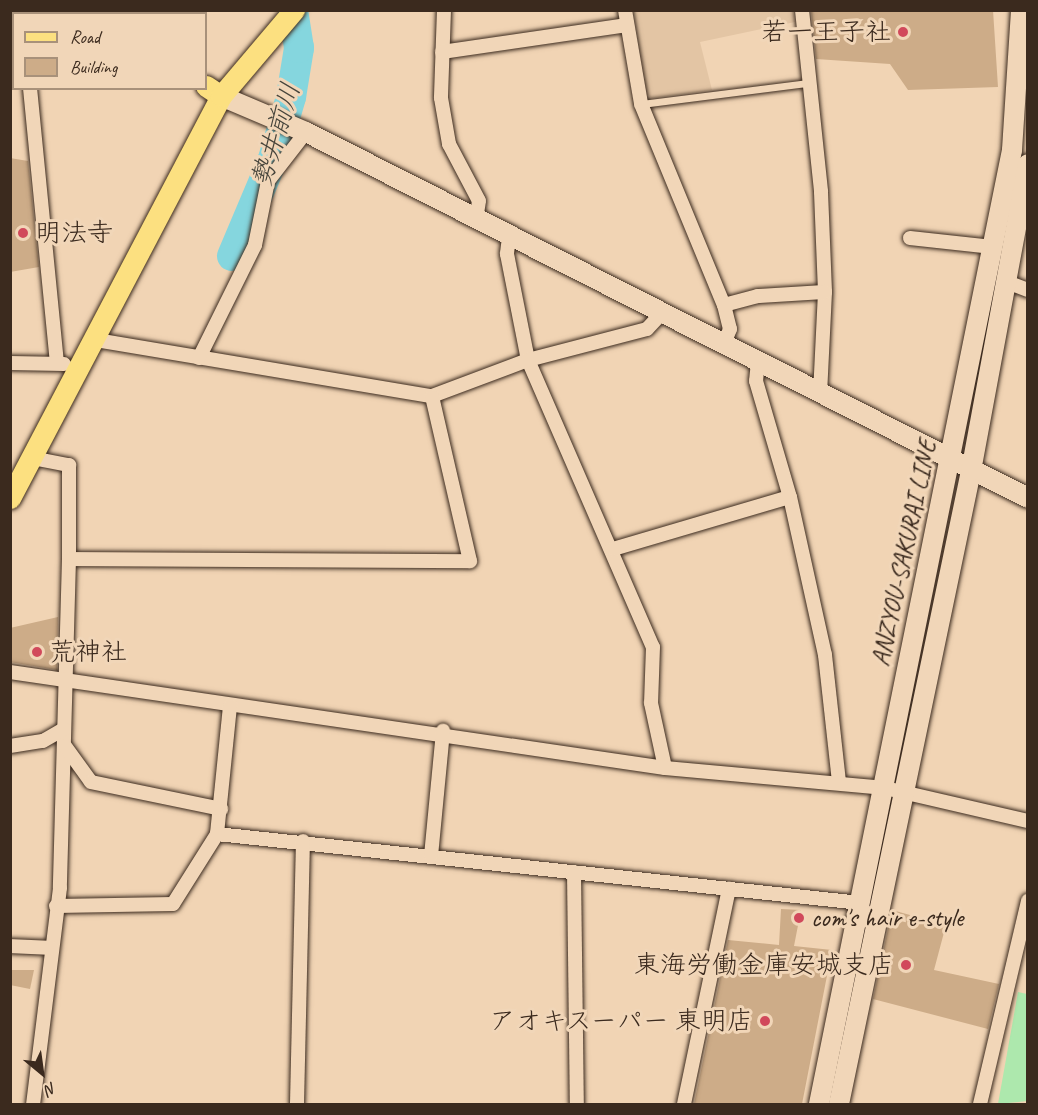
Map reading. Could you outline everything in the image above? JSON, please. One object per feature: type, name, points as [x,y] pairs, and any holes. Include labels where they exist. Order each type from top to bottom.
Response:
[{"type":"main road","points":[[10,498],[96,340],[213,91],[294,10]]},
{"type":"main road","name":"ANZYOU-SAKURAI LINE","points":[[839,1104],[950,462],[1012,150],[1021,10]]},
{"type":"main road","points":[[213,91],[306,132],[509,237],[724,344],[950,462],[1028,498]]},
{"type":"main road","name":"ANZYOU-SAKURAI LINE","points":[[819,1104],[861,903],[894,790],[971,471],[1028,164]]},
{"type":"street","points":[[444,10],[441,98],[449,144],[479,201],[476,219]]},
{"type":"street","points":[[626,10],[641,104],[724,305],[730,329],[724,344]]},
{"type":"street","points":[[802,10],[807,83],[821,192],[825,292],[820,395]]},
{"type":"street","points":[[442,52],[627,25]]},
{"type":"street","points":[[30,90],[57,362]]},
{"type":"street","points":[[199,358],[255,245],[268,181],[306,132]]},
{"type":"street","points":[[509,237],[507,254],[528,360],[614,549],[653,647],[651,703],[665,768]]},
{"type":"street","points":[[910,238],[993,247]]},
{"type":"street","points":[[1007,282],[1028,291]]},
{"type":"street","points":[[724,305],[758,296],[825,292]]},
{"type":"street","points":[[96,340],[432,396],[528,360],[647,329],[661,314]]},
{"type":"street","points":[[10,363],[57,362],[80,369]]},
{"type":"street","points":[[758,362],[756,381],[790,497],[825,654],[839,781]]},
{"type":"street","points":[[69,559],[470,561],[432,396]]},
{"type":"street","points":[[32,458],[69,465],[65,746],[56,906],[33,1104]]},
{"type":"street","points":[[614,549],[790,497]]},
{"type":"street","points":[[10,672],[65,683],[230,706],[443,731],[665,768],[839,781],[894,790],[1028,821]]},
{"type":"street","points":[[56,906],[173,904],[217,834],[230,706]]},
{"type":"street","points":[[10,746],[43,741],[64,729]]},
{"type":"street","points":[[431,856],[443,731]]},
{"type":"street","points":[[65,746],[91,782],[221,809]]},
{"type":"street","points":[[217,834],[303,841],[861,903]]},
{"type":"street","points":[[297,1104],[303,841]]},
{"type":"street","points":[[574,872],[577,1104]]},
{"type":"street","points":[[684,1104],[729,889]]},
{"type":"street","points":[[980,1104],[1028,901]]},
{"type":"street","points":[[10,946],[52,948]]},
{"type":"lane","points":[[641,104],[807,83]]},
{"type":"shaded area","points":[[634,11],[793,11],[795,22],[700,42],[712,90],[652,98],[645,93]]},
{"type":"green space","points":[[1018,992],[1027,994],[1027,1101],[998,1104]]},
{"type":"building","name":"若一王子社","points":[[811,10],[993,10],[998,87],[908,90],[890,64],[816,59]]},
{"type":"building","name":"明法寺","points":[[10,158],[28,161],[39,267],[10,272]]},
{"type":"building","points":[[58,617],[57,670],[10,662],[10,628]]},
{"type":"building","name":"アオキスーパー 東明店","points":[[781,909],[801,910],[794,946],[832,950],[802,1104],[694,1104],[728,940],[779,945]]},
{"type":"building","name":"東海労働金庫安城支店","points":[[892,910],[946,925],[934,970],[999,984],[988,1029],[873,999]]},
{"type":"building","points":[[10,970],[34,970],[30,989],[10,985]]},
{"type":"waterway","name":"勢井前川","points":[[232,256],[273,159],[291,97],[299,48],[293,10]]},
{"type":"place","name":"若一王子社","points":[[903,32]]},
{"type":"place","name":"明法寺","points":[[23,233]]},
{"type":"place","name":"荒神社","points":[[37,652]]},
{"type":"place","name":"com's hair e-style","points":[[799,918]]},
{"type":"place","name":"東海労働金庫安城支店","points":[[906,965]]},
{"type":"place","name":"アオキスーパー 東明店","points":[[765,1021]]}]
